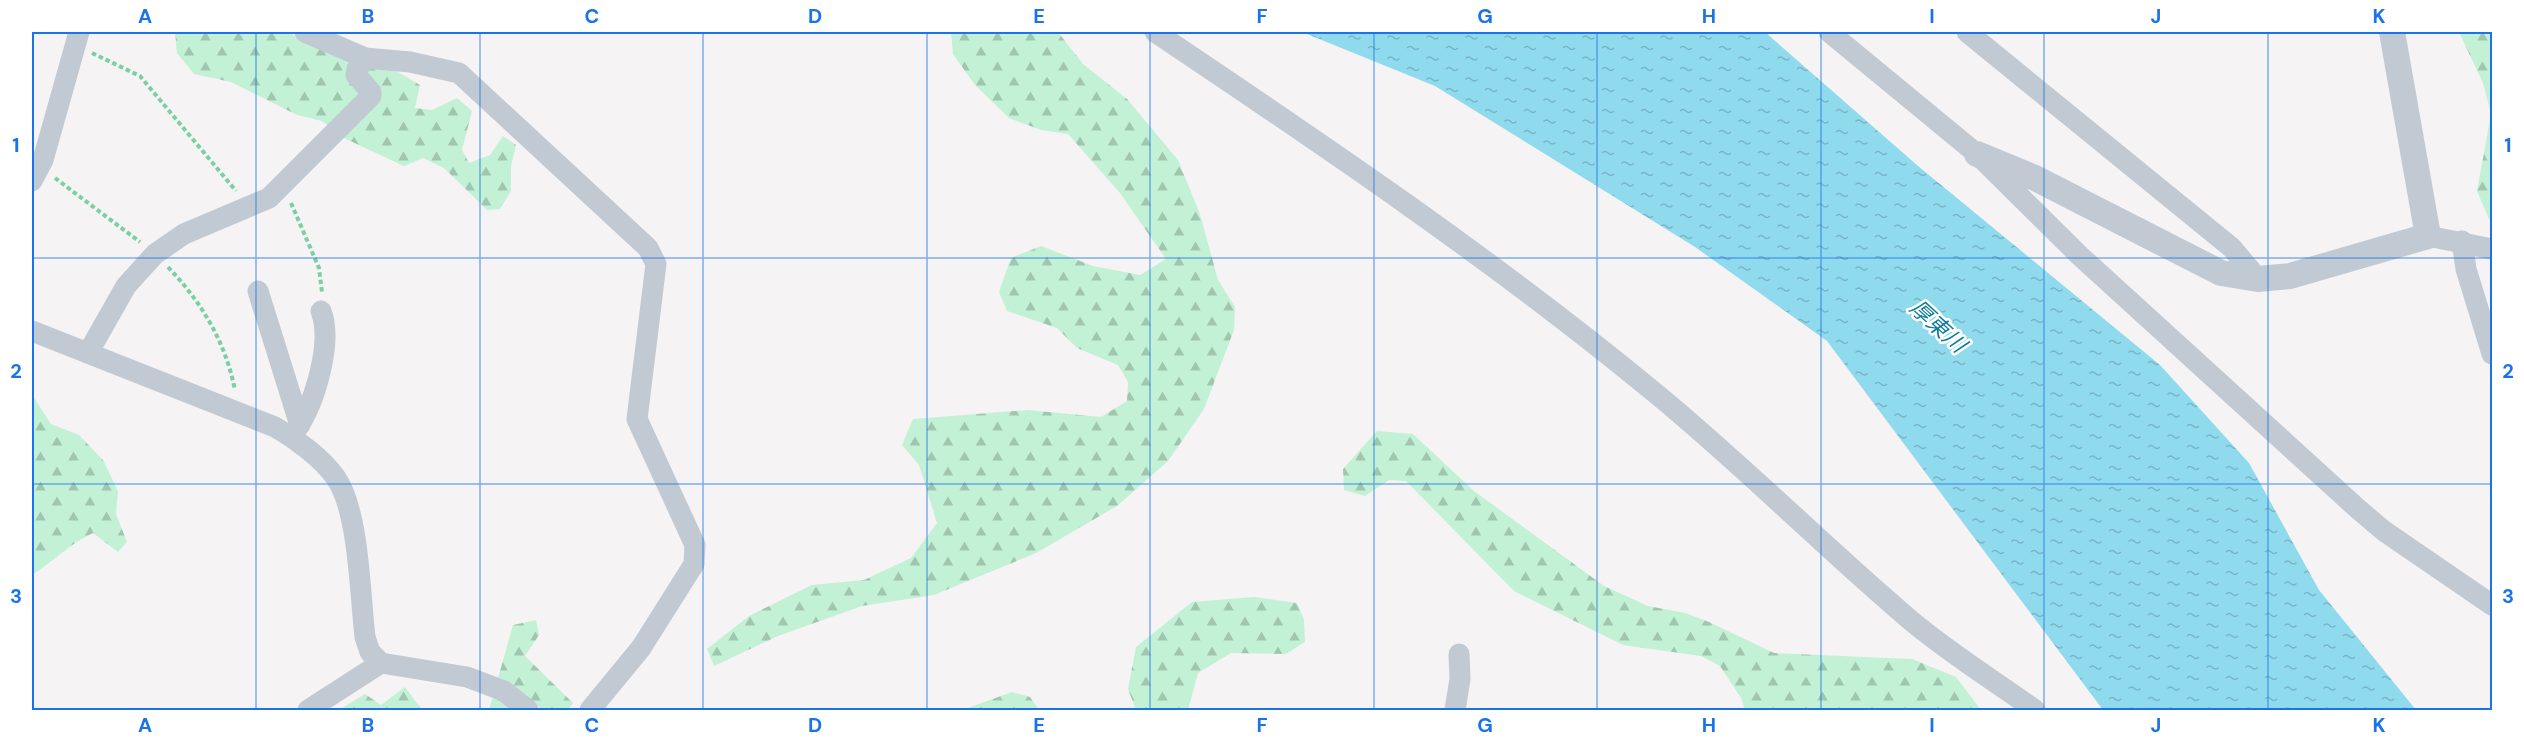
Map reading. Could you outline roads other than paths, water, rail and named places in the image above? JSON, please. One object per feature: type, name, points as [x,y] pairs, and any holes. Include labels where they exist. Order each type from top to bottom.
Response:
[{"type":"street","points":[[305,32],[365,58],[410,62],[459,73],[643,243],[656,264],[637,419],[695,545],[694,564],[640,648],[590,711]]},
{"type":"street","points":[[1155,32],[1318,142],[1465,246],[1579,333],[1655,392],[1911,621],[2035,711]]},
{"type":"street","points":[[1829,32],[1977,154],[2079,255],[2358,509],[2384,531],[2493,604]]},
{"type":"street","points":[[1967,32],[2232,248],[2258,279]]},
{"type":"street","points":[[2391,32],[2428,236]]},
{"type":"street","points":[[32,181],[43,160],[77,38]]},
{"type":"street","points":[[88,353],[126,286],[155,254],[184,234],[268,198],[371,96],[371,92],[356,75],[357,69],[365,58]]},
{"type":"street","points":[[1977,154],[2035,178],[2221,273],[2258,279],[2290,276],[2428,236],[2493,249]]},
{"type":"street","points":[[2462,241],[2466,269],[2493,354]]},
{"type":"street","points":[[258,291],[296,431],[335,477],[346,497],[351,519],[365,637],[370,652],[381,663],[467,677],[504,691],[528,711]]},
{"type":"street","points":[[296,431],[306,416],[319,376],[326,324],[321,311]]},
{"type":"street","points":[[32,330],[275,427],[296,431]]},
{"type":"street","points":[[1455,711],[1460,679],[1459,654]]},
{"type":"street","points":[[308,711],[381,663]]},
{"type":"water","name":"厚東川","points":[[1302,32],[1765,32],[1918,166],[2160,365],[2249,463],[2319,590],[2416,710],[2103,710],[1827,341],[1695,247],[1435,86]]}]
